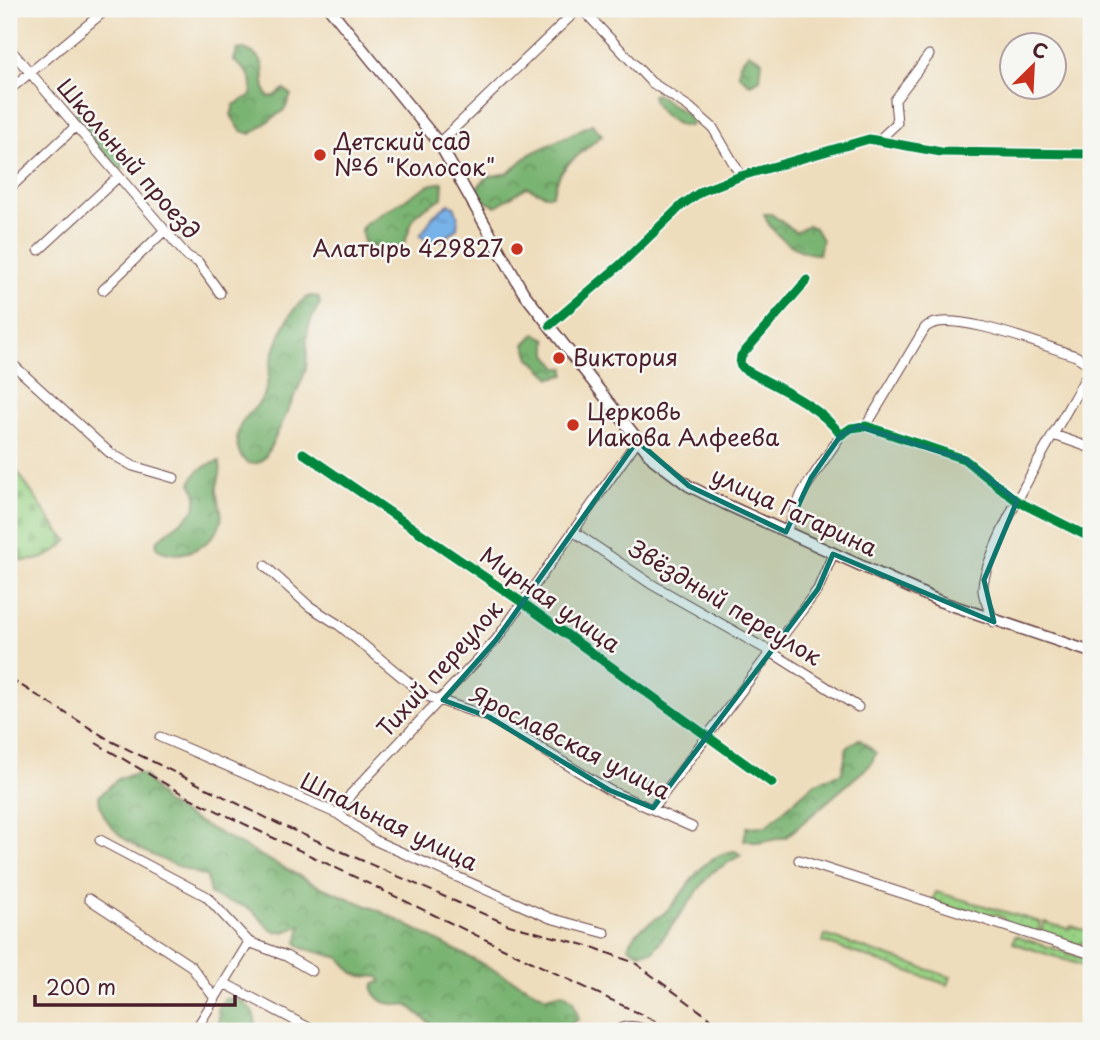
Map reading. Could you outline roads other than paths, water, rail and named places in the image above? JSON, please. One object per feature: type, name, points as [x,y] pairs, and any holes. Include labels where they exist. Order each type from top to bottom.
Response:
[{"type":"main road","name":"улица Гагарина","points":[[330,9],[439,143],[506,264],[653,459],[689,486],[833,554],[994,622],[1091,652]]},
{"type":"street","points":[[9,90],[107,9]]},
{"type":"street","points":[[439,143],[580,9],[651,82],[689,107],[713,128],[741,176]]},
{"type":"street","name":"Школьный проезд","points":[[9,48],[117,178],[187,256],[198,262],[220,293]]},
{"type":"street","points":[[880,139],[897,123],[895,100],[929,55]]},
{"type":"street","points":[[10,188],[74,128]]},
{"type":"street","points":[[550,325],[620,265],[682,205],[702,191],[741,176],[790,164],[855,142],[880,139],[942,152],[1091,154]]},
{"type":"street","points":[[39,250],[117,178]]},
{"type":"street","points":[[103,290],[164,231]]},
{"type":"street","points":[[807,279],[741,356],[740,364],[744,369],[815,409],[831,422],[841,435]]},
{"type":"street","points":[[866,426],[925,328],[939,320],[963,322],[1076,356],[1091,367],[1017,501],[984,580],[983,592],[994,622]]},
{"type":"street","points":[[9,361],[110,453],[133,466],[174,478]]},
{"type":"street","points":[[786,532],[802,493],[841,435],[851,428],[866,426],[964,459],[1017,501],[1091,538]]},
{"type":"street","points":[[1054,435],[1091,449]]},
{"type":"street","name":"Тихий переулок","points":[[338,814],[351,794],[443,700],[496,640],[637,441]]},
{"type":"street","name":"Мирная улица","points":[[303,453],[523,603],[772,783]]},
{"type":"street","name":"Звёздный переулок","points":[[573,531],[651,584],[771,652],[858,707]]},
{"type":"street","points":[[653,808],[818,589],[833,554]]},
{"type":"street","name":"Ярославская улица","points":[[265,566],[309,606],[339,625],[424,695],[489,717],[609,790],[692,827]]},
{"type":"street","name":"Шпальная улица","points":[[160,737],[338,814],[365,835],[388,847],[550,918],[605,933]]},
{"type":"street","points":[[100,840],[206,896],[248,942],[286,956],[312,971]]},
{"type":"street","points":[[799,860],[1088,953],[1091,943]]},
{"type":"street","points":[[89,899],[191,966],[214,997]]},
{"type":"street","points":[[195,1031],[248,942]]},
{"type":"street","points":[[224,982],[315,1031]]},
{"type":"street","points":[[619,1029],[637,1026],[649,1031]]},
{"type":"water","points":[[449,204],[454,206],[458,216],[457,228],[446,238],[431,243],[420,236],[434,215]]},
{"type":"railway","points":[[9,678],[111,741],[279,824],[509,925],[592,947],[635,963],[727,1031]]},
{"type":"railway","points":[[96,743],[186,796],[676,1031]]},
{"type":"place","name":"Детский сад №6 \"Колосок\"","points":[[320,155]]},
{"type":"place","name":"Алатырь 429827","points":[[517,249]]},
{"type":"place","name":"Виктория","points":[[559,358]]},
{"type":"place","name":"Церковь Иакова Алфеева","points":[[573,425]]}]
